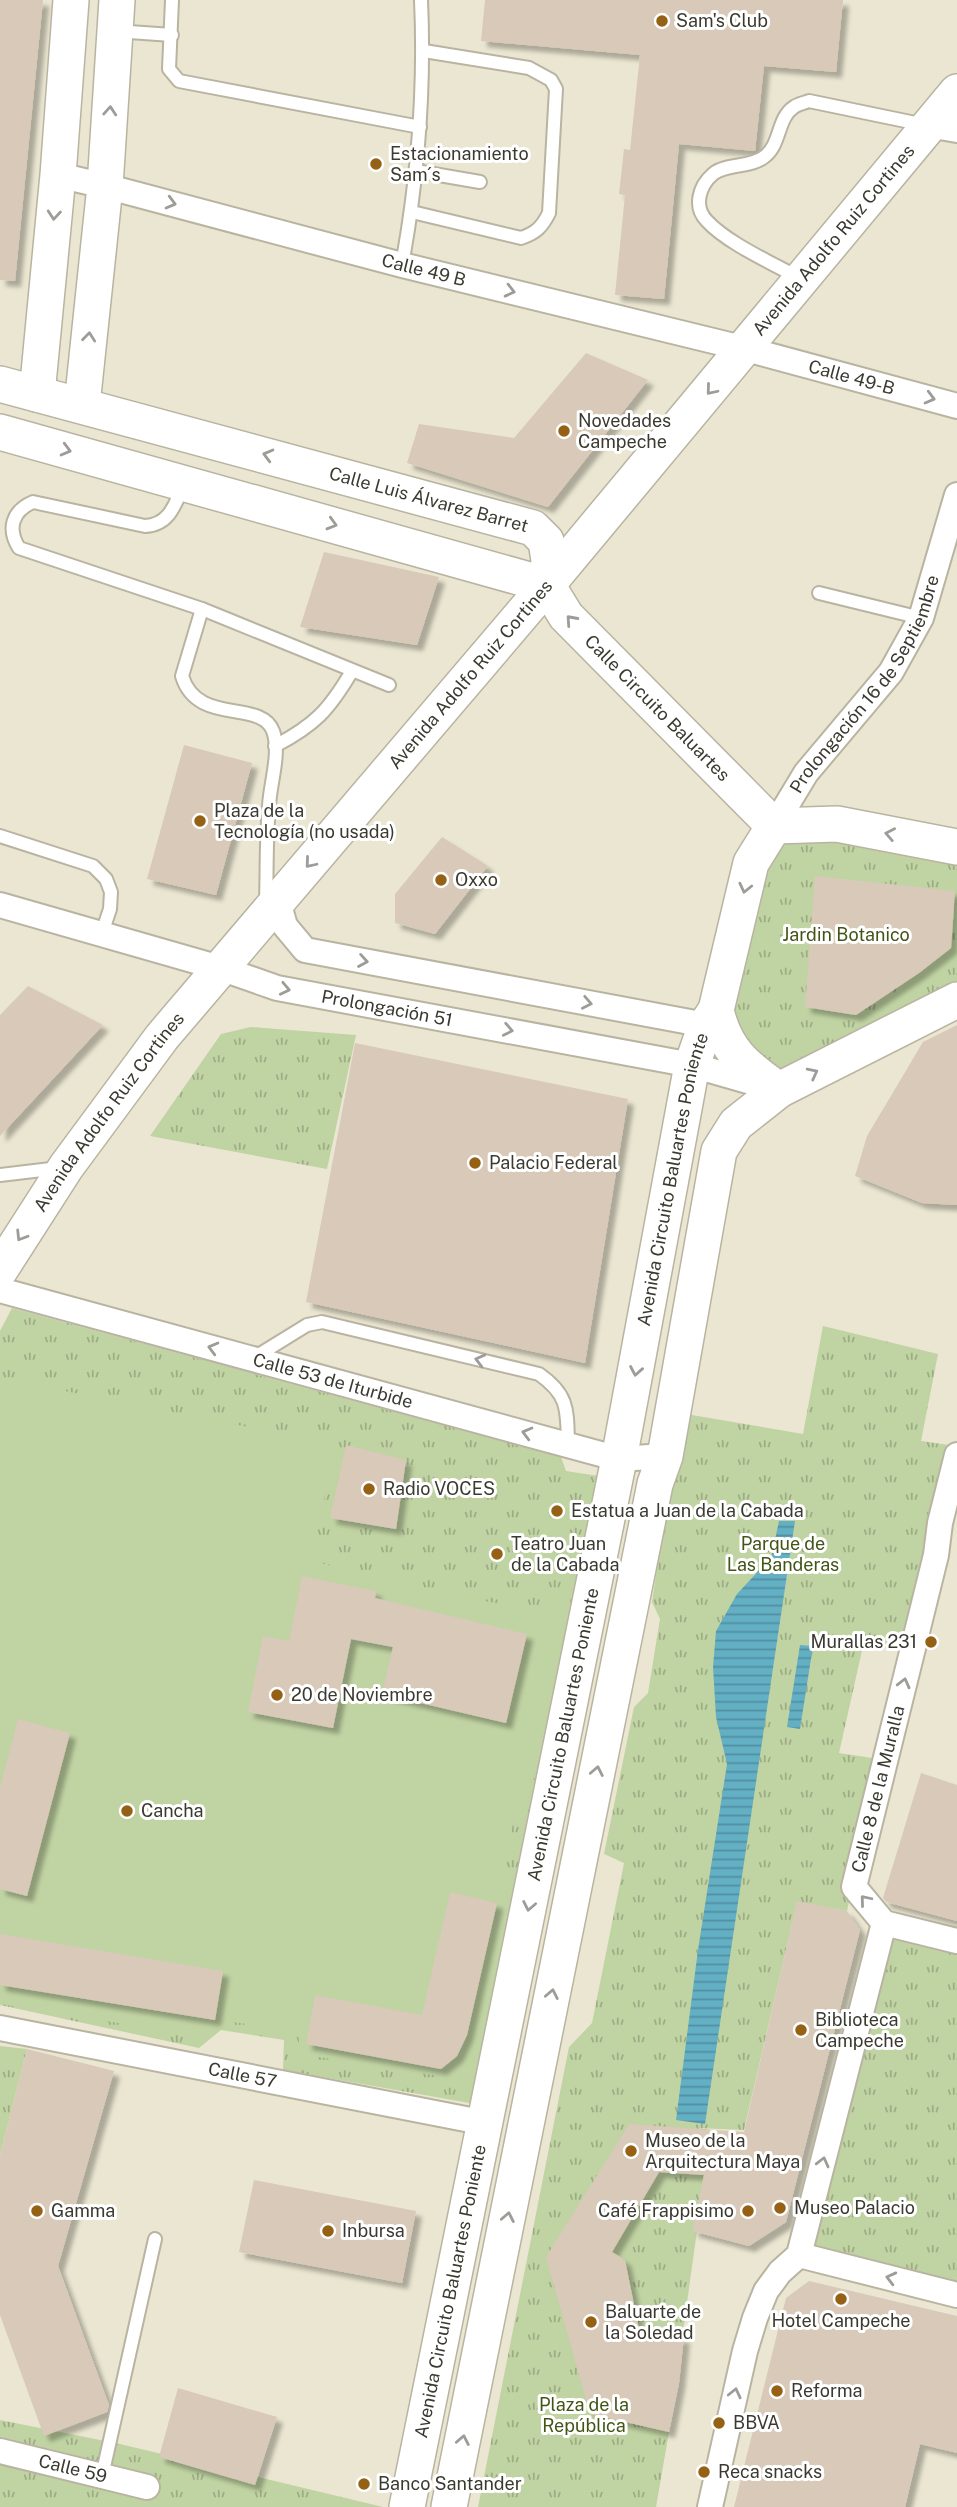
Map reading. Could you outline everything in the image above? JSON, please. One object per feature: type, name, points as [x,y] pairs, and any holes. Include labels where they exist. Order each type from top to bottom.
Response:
[{"type":"main road","points":[[37,394],[71,0]]},
{"type":"main road","points":[[82,405],[105,186],[116,16]]},
{"type":"main road","name":"Avenida Adolfo Ruiz Cortines","points":[[0,1270],[66,1167],[162,1037],[803,280],[942,127],[957,92]]},
{"type":"main road","name":"Calle Luis Álvarez Barret","points":[[0,384],[533,528],[546,541],[549,560],[547,585]]},
{"type":"main road","points":[[0,432],[547,585]]},
{"type":"main road","points":[[220,492],[231,445]]},
{"type":"main road","points":[[296,514],[309,466]]},
{"type":"main road","name":"Calle Circuito Baluartes","points":[[547,585],[566,615],[774,826]]},
{"type":"main road","points":[[774,826],[836,824],[957,847]]},
{"type":"main road","name":"Avenida Circuito Baluartes Poniente","points":[[407,2507],[619,1459],[692,1065],[711,1017],[751,863],[774,826]]},
{"type":"main road","points":[[449,2507],[655,1484],[665,1457],[719,1151],[736,1124],[779,1090],[957,1000]]},
{"type":"main road","points":[[711,1017],[727,1043],[747,1067],[779,1090]]},
{"type":"street","name":"Calle 49 B","points":[[58,175],[402,265],[746,349]]},
{"type":"street","name":"Calle 49-B","points":[[746,349],[957,405]]},
{"type":"street","name":"Prolongación 16 de Septiembre","points":[[774,826],[806,773],[891,672],[921,618],[957,495]]},
{"type":"street","name":"Prolongación 51","points":[[0,905],[220,968],[277,988],[692,1065],[779,1090]]},
{"type":"street","points":[[272,908],[305,950],[711,1017]]},
{"type":"street","name":"Calle 53 de Iturbide","points":[[0,1290],[619,1459],[665,1457]]},
{"type":"street","name":"Calle 8 de la Muralla","points":[[884,1923],[854,1887],[933,1568],[949,1525],[957,1455]]},
{"type":"street","points":[[710,2507],[754,2318],[766,2291],[780,2272],[799,2255],[884,1923],[957,1941]]},
{"type":"street","name":"Calle 57","points":[[0,2028],[486,2123]]},
{"type":"street","points":[[799,2255],[957,2295]]},
{"type":"street","name":"Calle 59","points":[[0,2451],[147,2487]]},
{"type":"lane","points":[[172,0],[169,69],[179,81],[420,127]]},
{"type":"lane","points":[[402,265],[412,212],[420,127],[424,51],[421,0]]},
{"type":"lane","points":[[116,16],[172,35]]},
{"type":"lane","points":[[412,212],[521,238],[532,235],[542,227],[549,213],[556,89],[551,80],[529,68],[424,51]]},
{"type":"lane","points":[[803,280],[721,234],[704,219],[698,202],[702,186],[715,172],[764,158],[773,149],[785,117],[792,108],[809,101],[942,127]]},
{"type":"lane","points":[[416,171],[480,182]]},
{"type":"lane","points":[[184,482],[173,511],[153,526],[33,502],[23,507],[16,515],[12,538],[19,548],[202,609],[389,685]]},
{"type":"lane","points":[[819,593],[921,618]]},
{"type":"lane","points":[[202,609],[182,676],[185,687],[194,698],[205,705],[264,718],[272,729],[275,746],[269,806],[272,908]]},
{"type":"lane","points":[[275,746],[304,731],[324,714],[352,671]]},
{"type":"lane","points":[[0,836],[93,866],[106,879],[111,892],[110,909],[102,933]]},
{"type":"lane","points":[[0,1175],[66,1167]]},
{"type":"lane","points":[[253,1359],[307,1325],[322,1322],[539,1374],[553,1384],[563,1397],[567,1413],[568,1444]]},
{"type":"lane","points":[[102,2476],[155,2239]]},
{"type":"green space","name":"Jardin Botanico","points":[[774,826],[957,847],[957,1000],[779,1090],[727,1043]]},
{"type":"green space","points":[[251,1027],[356,1035],[327,1169],[150,1136],[221,1034]]},
{"type":"green space","name":"20 de Noviembre","points":[[12,1308],[561,1457],[566,1471],[605,1477],[475,2104],[283,2070],[284,2040],[221,2030],[199,2048],[0,2005],[0,1331]]},
{"type":"green space","name":"Parque de Las Banderas","points":[[823,1326],[938,1354],[921,1441],[949,1445],[905,1651],[863,1646],[839,1753],[879,1759],[847,1911],[797,1902],[744,2130],[696,2128],[711,2130],[656,2507],[478,2507],[569,2047],[592,2023],[624,1863],[604,1854],[634,1707],[648,1693],[660,1619],[652,1602],[680,1413],[803,1434]]},
{"type":"green space","name":"20 de Noviembre","points":[[14,1381],[335,1444],[312,1561],[420,1588],[569,1618],[538,1773],[519,1799],[500,1879],[514,1895],[476,2082],[300,2054],[298,2030],[215,2020],[187,2034],[0,2004],[0,1408]]},
{"type":"green space","points":[[891,1925],[957,1941],[957,2295],[799,2255]]},
{"type":"green space","points":[[0,2046],[27,2049],[0,2155]]},
{"type":"green space","points":[[0,2420],[120,2444],[383,2507],[0,2507]]},
{"type":"water","points":[[779,1521],[795,1521],[705,2124],[676,2120],[698,1950],[727,1764],[716,1717],[713,1667],[716,1631],[737,1594],[764,1565],[770,1563]]},
{"type":"water","points":[[800,1645],[813,1646],[800,1729],[787,1727]]},
{"type":"building","points":[[0,0],[43,0],[15,281],[0,280]]},
{"type":"building","points":[[485,0],[843,0],[836,72],[764,66],[755,151],[679,144],[664,299],[615,295],[625,195],[619,194],[624,149],[630,150],[640,55],[481,41]]},
{"type":"building","name":"Novedades Campeche","points":[[586,353],[648,380],[548,507],[407,463],[419,424],[514,438]]},
{"type":"building","points":[[324,552],[439,577],[417,645],[300,627]]},
{"type":"building","name":"Plaza de la Tecnología (no usada)","points":[[184,745],[252,763],[216,895],[147,879]]},
{"type":"building","name":"Oxxo","points":[[442,837],[488,866],[435,934],[395,923],[395,894]]},
{"type":"building","points":[[815,876],[955,891],[951,948],[856,1015],[805,1007]]},
{"type":"building","points":[[28,986],[103,1025],[0,1136],[0,1015]]},
{"type":"building","points":[[957,1025],[957,1205],[922,1203],[855,1176],[867,1136],[923,1042]]},
{"type":"building","name":"Palacio Federal","points":[[355,1043],[628,1099],[585,1363],[306,1302]]},
{"type":"building","name":"Radio VOCES","points":[[346,1445],[406,1460],[396,1529],[330,1518]]},
{"type":"building","points":[[302,1576],[376,1591],[375,1598],[527,1634],[506,1723],[382,1694],[393,1647],[351,1639],[333,1728],[248,1712],[263,1636],[289,1641]]},
{"type":"building","points":[[18,1719],[70,1733],[27,1896],[0,1889],[0,1788]]},
{"type":"building","points":[[921,1773],[957,1785],[957,1921],[886,1902],[883,1898]]},
{"type":"building","points":[[450,1892],[497,1903],[467,2035],[457,2056],[441,2069],[306,2044],[315,1995],[422,2015]]},
{"type":"building","points":[[797,1901],[847,1911],[860,1930],[786,2222],[749,2246],[692,2231],[704,2175],[659,2172],[612,2252],[625,2260],[640,2334],[684,2337],[679,2383],[669,2432],[590,2414],[546,2257],[629,2124],[744,2132]]},
{"type":"building","points":[[0,1934],[223,1971],[215,2020],[0,1985]]},
{"type":"building","name":"Gamma","points":[[27,2049],[114,2071],[58,2266],[109,2405],[107,2412],[44,2436],[0,2315],[0,2155]]},
{"type":"building","name":"Inbursa","points":[[254,2180],[416,2211],[402,2283],[239,2252]]},
{"type":"building","points":[[809,2281],[957,2316],[957,2453],[920,2444],[905,2507],[734,2507],[786,2298]]},
{"type":"building","points":[[178,2388],[277,2417],[255,2485],[159,2457]]},
{"type":"place","name":"Sam's Club","points":[[662,21]]},
{"type":"place","name":"Estacionamiento Sam´s","points":[[376,164]]},
{"type":"place","name":"Novedades Campeche","points":[[564,431]]},
{"type":"place","name":"Plaza de la Tecnología (no usada)","points":[[200,821]]},
{"type":"place","name":"Oxxo","points":[[441,880]]},
{"type":"place","name":"Palacio Federal","points":[[475,1163]]},
{"type":"place","name":"Radio VOCES","points":[[369,1489]]},
{"type":"place","name":"Estatua a Juan de la Cabada","points":[[557,1511]]},
{"type":"place","name":"Teatro Juan de la Cabada","points":[[497,1554]]},
{"type":"place","name":"Murallas 231","points":[[931,1642]]},
{"type":"place","name":"20 de Noviembre","points":[[277,1695]]},
{"type":"place","name":"Cancha","points":[[127,1811]]},
{"type":"place","name":"Biblioteca Campeche","points":[[801,2030]]},
{"type":"place","name":"Museo de la Arquitectura Maya","points":[[631,2151]]},
{"type":"place","name":"Museo Palacio","points":[[780,2208]]},
{"type":"place","name":"Gamma","points":[[37,2211]]},
{"type":"place","name":"Café Frappisimo","points":[[748,2211]]},
{"type":"place","name":"Inbursa","points":[[328,2231]]},
{"type":"place","name":"Hotel Campeche","points":[[841,2299]]},
{"type":"place","name":"Baluarte de la Soledad","points":[[591,2322]]},
{"type":"place","name":"Reforma","points":[[777,2391]]},
{"type":"place","name":"BBVA","points":[[719,2423]]},
{"type":"place","name":"Reca snacks","points":[[704,2472]]},
{"type":"place","name":"Banco Santander","points":[[364,2484]]},
{"type":"park label","name":"Plaza de la República","points":[[584,2415]]}]
